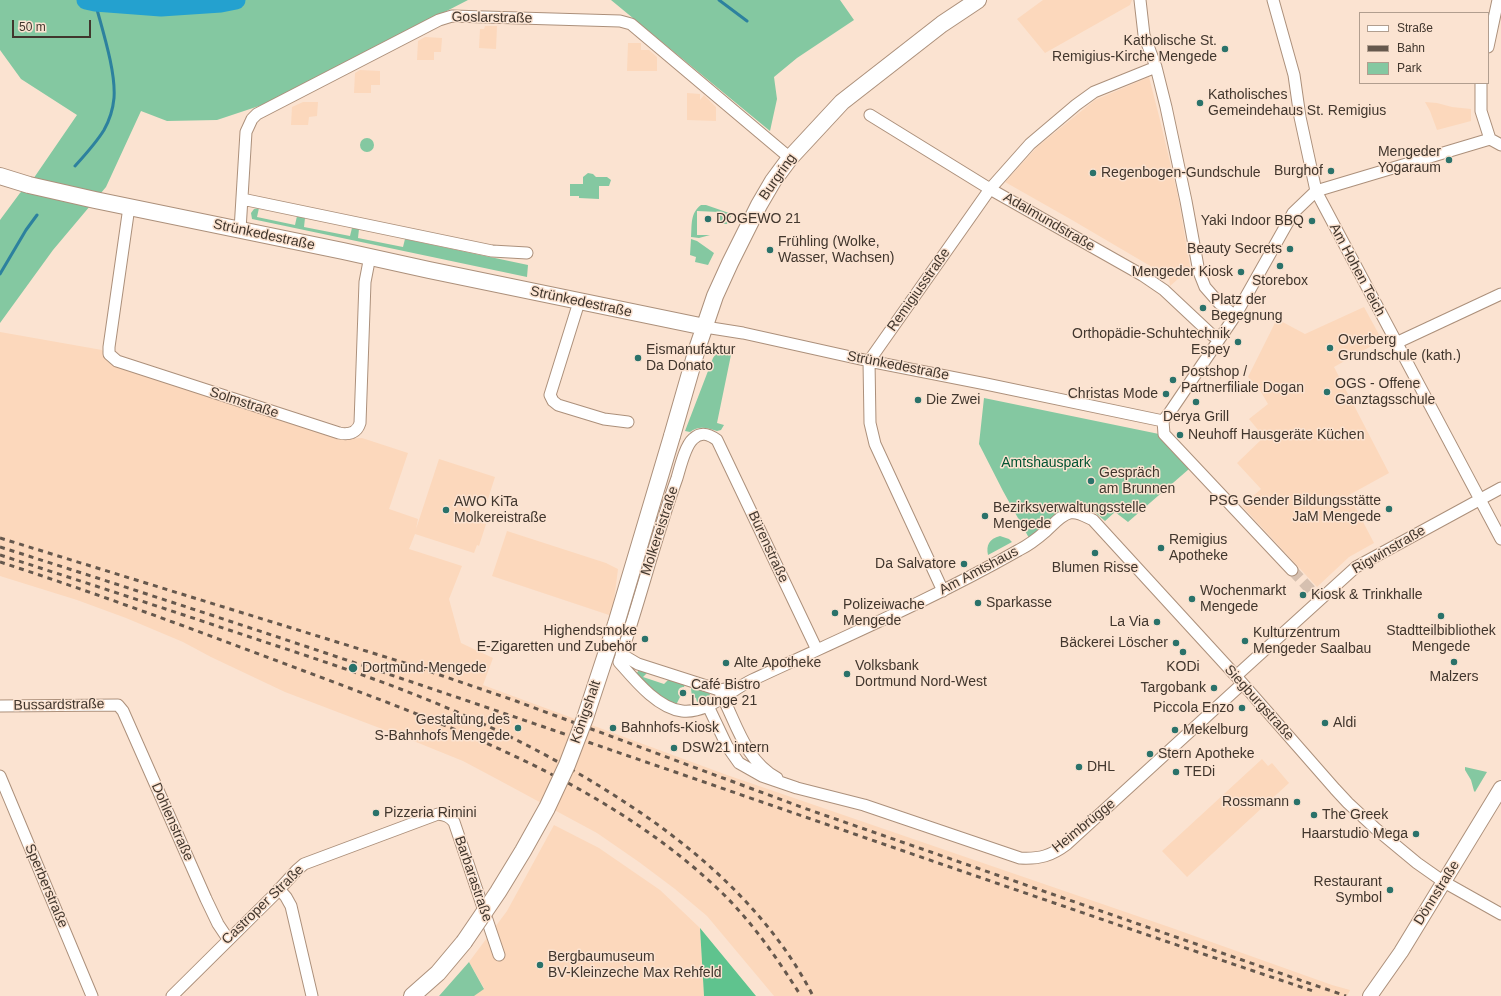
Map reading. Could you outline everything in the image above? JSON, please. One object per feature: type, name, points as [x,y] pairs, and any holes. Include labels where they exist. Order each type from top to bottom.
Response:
[{"type":"main road","name":"Burgring","points":[[674,429],[713,301],[759,205],[773,181],[790,158],[842,102],[942,24],[978,0]]},
{"type":"main road","name":"Strünkedestraße","points":[[0,176],[36,187],[370,256],[579,302],[705,327]]},
{"type":"main road","name":"Königshalt","points":[[412,996],[438,973],[464,942],[498,892],[547,808],[567,765],[585,718],[613,631],[674,429]]},
{"type":"main road","name":"Königshalt","points":[[423,996],[428,991],[438,973]]},
{"type":"main road","points":[[404,996],[438,973]]},
{"type":"street","points":[[1140,0],[1144,35],[1156,67],[1184,193],[1199,272],[1205,287],[1219,303],[1235,316]]},
{"type":"street","name":"Am Hohen Teich","points":[[1273,0],[1294,75],[1300,117],[1316,192],[1501,539]]},
{"type":"street","points":[[1489,42],[1498,0]]},
{"type":"street","name":"Goslarstraße","points":[[240,230],[246,132],[252,118],[291,96],[439,20],[452,16],[620,21],[631,24],[790,158]]},
{"type":"street","name":"Remigiusstraße","points":[[868,361],[990,189],[1030,144],[1076,105],[1094,92],[1156,67]]},
{"type":"street","points":[[1481,84],[1482,111],[1490,139],[1501,145]]},
{"type":"street","name":"Adalmundstraße","points":[[870,115],[990,189],[1142,275],[1164,290],[1212,335],[1219,339]]},
{"type":"street","points":[[1292,570],[1164,434],[1163,421],[1235,316],[1293,213],[1316,192],[1490,139]]},
{"type":"street","points":[[242,198],[492,251],[527,253]]},
{"type":"street","name":"Solmstraße","points":[[129,206],[109,354],[117,361],[339,433],[348,434],[354,432],[357,430],[360,423],[365,282],[370,256]]},
{"type":"street","points":[[1396,343],[1501,294]]},
{"type":"street","points":[[579,302],[564,345],[550,396],[558,405],[604,419],[628,422]]},
{"type":"street","name":"Strünkedestraße","points":[[705,327],[743,333],[868,361],[1163,421]]},
{"type":"street","points":[[868,361],[870,423],[875,444],[943,591]]},
{"type":"street","name":"Molkereistraße","points":[[621,654],[668,502],[692,439],[704,433],[717,440],[718,444]]},
{"type":"street","name":"Bürenstraße","points":[[718,444],[817,650]]},
{"type":"street","name":"Rigwinstraße","points":[[1239,680],[1356,567],[1501,488]]},
{"type":"street","name":"Am Amtshaus","points":[[721,694],[638,664],[621,654],[619,662],[647,692],[662,703],[671,708],[682,711],[708,706],[721,694],[943,591],[1021,550],[1046,532],[1064,516],[1075,512],[1083,515]]},
{"type":"street","name":"Siegburgstraße","points":[[1083,515],[1093,520],[1346,800],[1376,829],[1417,863],[1444,882],[1501,914]]},
{"type":"street","points":[[630,675],[634,667],[638,664]]},
{"type":"street","name":"Heimbrügge","points":[[708,706],[727,746],[739,763],[762,776],[797,788],[864,805],[1020,858],[1033,858],[1044,857],[1058,851],[1067,844],[1239,680]]},
{"type":"street","name":"Heimbrügge","points":[[721,694],[747,748],[757,762],[774,776],[797,788]]},
{"type":"street","name":"Bussardstraße","points":[[0,706],[118,705]]},
{"type":"street","name":"Dohlenstraße","points":[[118,705],[124,711],[218,924],[228,939]]},
{"type":"street","name":"Sperberstraße","points":[[0,776],[92,996]]},
{"type":"street","name":"Dönnstraße","points":[[1370,996],[1401,952],[1501,788]]},
{"type":"street","name":"Castroper Straße","points":[[172,996],[304,864],[438,814]]},
{"type":"street","name":"Barbarastraße","points":[[438,814],[450,817],[454,822],[499,955]]},
{"type":"street","points":[[279,889],[286,897],[290,906],[312,996]]},
{"type":"shaded area","points":[[1043,0],[1132,0],[1130,5],[1045,53],[1017,19]]},
{"type":"shaded area","points":[[485,26],[497,26],[496,49],[479,48],[480,29],[484,29]]},
{"type":"shaded area","points":[[425,37],[442,38],[441,52],[434,52],[434,60],[417,60],[418,41]]},
{"type":"shaded area","points":[[628,43],[641,43],[641,50],[649,50],[657,57],[657,71],[627,71]]},
{"type":"shaded area","points":[[360,70],[380,71],[380,85],[371,85],[371,93],[354,93],[355,73]]},
{"type":"shaded area","name":"Regenbogen-Gundschule","points":[[1149,77],[1178,196],[1191,272],[1178,279],[1170,286],[1169,277],[1005,182],[1037,147],[1095,100]]},
{"type":"shaded area","points":[[687,93],[700,94],[700,100],[704,95],[716,107],[716,121],[687,120]]},
{"type":"shaded area","points":[[303,102],[318,102],[317,116],[309,117],[308,125],[291,125],[292,107]]},
{"type":"shaded area","points":[[1425,102],[1471,109],[1471,121],[1437,130]]},
{"type":"shaded area","points":[[1364,307],[1382,340],[1334,367],[1389,473],[1349,495],[1374,543],[1349,557],[1317,587],[1242,506],[1261,489],[1237,463],[1264,437],[1249,419],[1268,404],[1258,387],[1248,377],[1277,319],[1305,334]]},
{"type":"shaded area","points":[[0,332],[102,350],[111,364],[342,439],[362,438],[408,453],[389,509],[418,519],[416,529],[439,459],[495,477],[487,502],[474,498],[468,518],[486,524],[479,546],[477,545],[474,553],[415,534],[409,549],[462,566],[449,599],[461,643],[493,658],[483,685],[727,775],[1350,990],[1347,996],[774,996],[707,916],[675,889],[597,833],[463,761],[285,692],[183,642],[126,618],[77,600],[0,576]]},
{"type":"shaded area","points":[[507,531],[606,563],[618,569],[612,616],[492,576]]},
{"type":"shaded area","points":[[1262,759],[1268,766],[1272,763],[1289,783],[1187,877],[1162,851]]},
{"type":"shaded area","points":[[554,825],[599,848],[660,890],[700,928],[704,996],[474,996],[484,988],[469,962],[507,911]]},
{"type":"green space","points":[[0,0],[85,0],[161,7],[221,3],[236,0],[468,0],[268,103],[217,120],[167,121],[141,111],[106,187],[53,250],[0,323],[0,220],[20,193],[29,185],[77,115],[21,79],[0,50]]},
{"type":"green space","points":[[85,0],[236,0],[221,3],[161,7]]},
{"type":"green space","points":[[611,0],[840,0],[854,20],[797,58],[774,77],[777,99],[770,131]]},
{"type":"green space","points":[[364,138],[370,138],[374,142],[374,148],[370,152],[364,152],[360,148],[360,142]]},
{"type":"green space","points":[[588,173],[593,174],[596,177],[607,177],[611,180],[609,186],[599,186],[599,199],[570,196],[570,184],[583,184],[583,177]]},
{"type":"green space","points":[[701,205],[706,205],[732,214],[727,224],[719,224],[719,212],[697,211],[697,235],[710,235],[699,238],[691,237],[693,215],[697,208]]},
{"type":"green space","points":[[259,208],[257,217],[295,225],[297,216],[305,218],[304,227],[350,236],[352,228],[359,229],[358,238],[403,247],[405,239],[528,265],[527,277],[252,219],[251,213],[254,209]]},
{"type":"green space","points":[[691,239],[697,241],[714,253],[708,265],[695,262],[696,257],[690,255]]},
{"type":"green space","points":[[720,348],[732,350],[717,423],[724,425],[721,430],[717,431],[697,428],[690,432],[685,431],[713,358]]},
{"type":"green space","name":"Amtshauspark","points":[[984,398],[1159,434],[1189,469],[1128,522],[1115,512],[1105,521],[1091,509],[1073,506],[1029,538],[979,444]]},
{"type":"green space","points":[[1000,536],[1009,539],[1012,542],[988,555],[987,548],[989,543],[993,539]]},
{"type":"green space","points":[[639,670],[648,672],[643,677],[664,684],[669,679],[685,684],[684,687],[678,690],[680,697],[676,705],[659,697],[636,674]]},
{"type":"green space","points":[[692,685],[709,692],[710,695],[697,702],[696,698],[692,696]]},
{"type":"green space","points":[[1465,767],[1487,772],[1475,792],[1471,780],[1465,770]]},
{"type":"green space","points":[[700,928],[756,996],[704,996]]},
{"type":"green space","points":[[469,962],[484,989],[474,996],[439,996]]},
{"type":"waterway","points":[[86,0],[161,7],[221,3],[236,0]]},
{"type":"waterway","points":[[719,0],[747,21]]},
{"type":"waterway","points":[[75,166],[104,130],[108,123],[114,98],[111,63],[95,2]]},
{"type":"waterway","points":[[0,274],[26,230],[37,215]]},
{"type":"tunnel","points":[[1292,570],[1320,600]]},
{"type":"railway","points":[[0,538],[405,663],[516,701],[801,807],[1346,996]]},
{"type":"railway","points":[[0,547],[330,654],[1313,991]]},
{"type":"railway","points":[[0,555],[385,683],[468,717],[564,765],[610,792],[654,822],[678,840],[723,879],[764,922],[782,945],[813,996]]},
{"type":"railway","points":[[0,562],[152,615],[358,691],[468,735],[575,787],[625,817],[673,851],[718,889],[742,913],[763,940],[801,996]]},
{"type":"place","name":"Katholische St. Remigius-Kirche Mengede","points":[[1225,49]]},
{"type":"place","name":"Katholisches Gemeindehaus St. Remigius","points":[[1200,103]]},
{"type":"place","name":"Mengeder Yogaraum","points":[[1449,160]]},
{"type":"place","name":"Burghof","points":[[1331,171]]},
{"type":"place","name":"Regenbogen-Gundschule","points":[[1093,173]]},
{"type":"place","name":"DOGEWO 21","points":[[708,219]]},
{"type":"place","name":"Yaki Indoor BBQ","points":[[1312,221]]},
{"type":"place","name":"Beauty Secrets","points":[[1290,249]]},
{"type":"place","name":"Frühling (Wolke, Wasser, Wachsen)","points":[[770,250]]},
{"type":"place","name":"Storebox","points":[[1280,266]]},
{"type":"place","name":"Mengeder Kiosk","points":[[1241,272]]},
{"type":"place","name":"Platz der Begegnung","points":[[1203,308]]},
{"type":"place","name":"Orthopädie-Schuhtechnik Espey","points":[[1238,342]]},
{"type":"place","name":"Overberg Grundschule (kath.)","points":[[1330,348]]},
{"type":"place","name":"Eismanufaktur Da Donato","points":[[638,358]]},
{"type":"place","name":"Postshop / Partnerfiliale Dogan","points":[[1173,380]]},
{"type":"place","name":"OGS - Offene Ganztagsschule","points":[[1327,392]]},
{"type":"place","name":"Christas Mode","points":[[1166,394]]},
{"type":"place","name":"Die Zwei","points":[[918,400]]},
{"type":"place","name":"Derya Grill","points":[[1196,402]]},
{"type":"place","name":"Neuhoff Hausgeräte Küchen","points":[[1180,435]]},
{"type":"place","name":"Gespräch am Brunnen","points":[[1091,481]]},
{"type":"place","name":"PSG Gender Bildungsstätte JaM Mengede","points":[[1389,509]]},
{"type":"place","name":"AWO KiTa Molkereistraße","points":[[446,510]]},
{"type":"place","name":"Bezirksverwaltungsstelle Mengede","points":[[985,516]]},
{"type":"place","name":"Remigius Apotheke","points":[[1161,548]]},
{"type":"place","name":"Blumen Risse","points":[[1095,553]]},
{"type":"place","name":"Da Salvatore","points":[[964,564]]},
{"type":"place","name":"Kiosk & Trinkhalle","points":[[1303,595]]},
{"type":"place","name":"Wochenmarkt Mengede","points":[[1192,599]]},
{"type":"place","name":"Sparkasse","points":[[978,603]]},
{"type":"place","name":"Polizeiwache Mengede","points":[[835,613]]},
{"type":"place","name":"Stadtteilbibliothek Mengede","points":[[1441,616]]},
{"type":"place","name":"La Via","points":[[1157,622]]},
{"type":"place","name":"Highendsmoke E-Zigaretten und Zubehör","points":[[645,639]]},
{"type":"place","name":"Kulturzentrum Mengeder Saalbau","points":[[1245,641]]},
{"type":"place","name":"Bäckerei Löscher","points":[[1176,643]]},
{"type":"place","name":"KODi","points":[[1183,652]]},
{"type":"place","name":"Malzers","points":[[1454,662]]},
{"type":"place","name":"Alte Apotheke","points":[[726,663]]},
{"type":"place","name":"Dortmund-Mengede","points":[[353,668]]},
{"type":"place","name":"Volksbank Dortmund Nord-West","points":[[847,674]]},
{"type":"place","name":"Targobank","points":[[1214,688]]},
{"type":"place","name":"Café Bistro Lounge 21","points":[[683,693]]},
{"type":"place","name":"Piccola Enzo","points":[[1242,708]]},
{"type":"place","name":"Aldi","points":[[1325,723]]},
{"type":"place","name":"Gestaltung des S-Bahnhofs Mengede","points":[[518,728]]},
{"type":"place","name":"Bahnhofs-Kiosk","points":[[613,728]]},
{"type":"place","name":"Mekelburg","points":[[1175,730]]},
{"type":"place","name":"DSW21 intern","points":[[674,748]]},
{"type":"place","name":"Stern Apotheke","points":[[1150,754]]},
{"type":"place","name":"DHL","points":[[1079,767]]},
{"type":"place","name":"TEDi","points":[[1176,772]]},
{"type":"place","name":"Rossmann","points":[[1297,802]]},
{"type":"place","name":"Pizzeria Rimini","points":[[376,813]]},
{"type":"place","name":"The Greek","points":[[1314,815]]},
{"type":"place","name":"Haarstudio Mega","points":[[1416,834]]},
{"type":"place","name":"Restaurant Symbol","points":[[1390,890]]},
{"type":"place","name":"Bergbaumuseum BV-Kleinzeche Max Rehfeld","points":[[540,965]]}]
